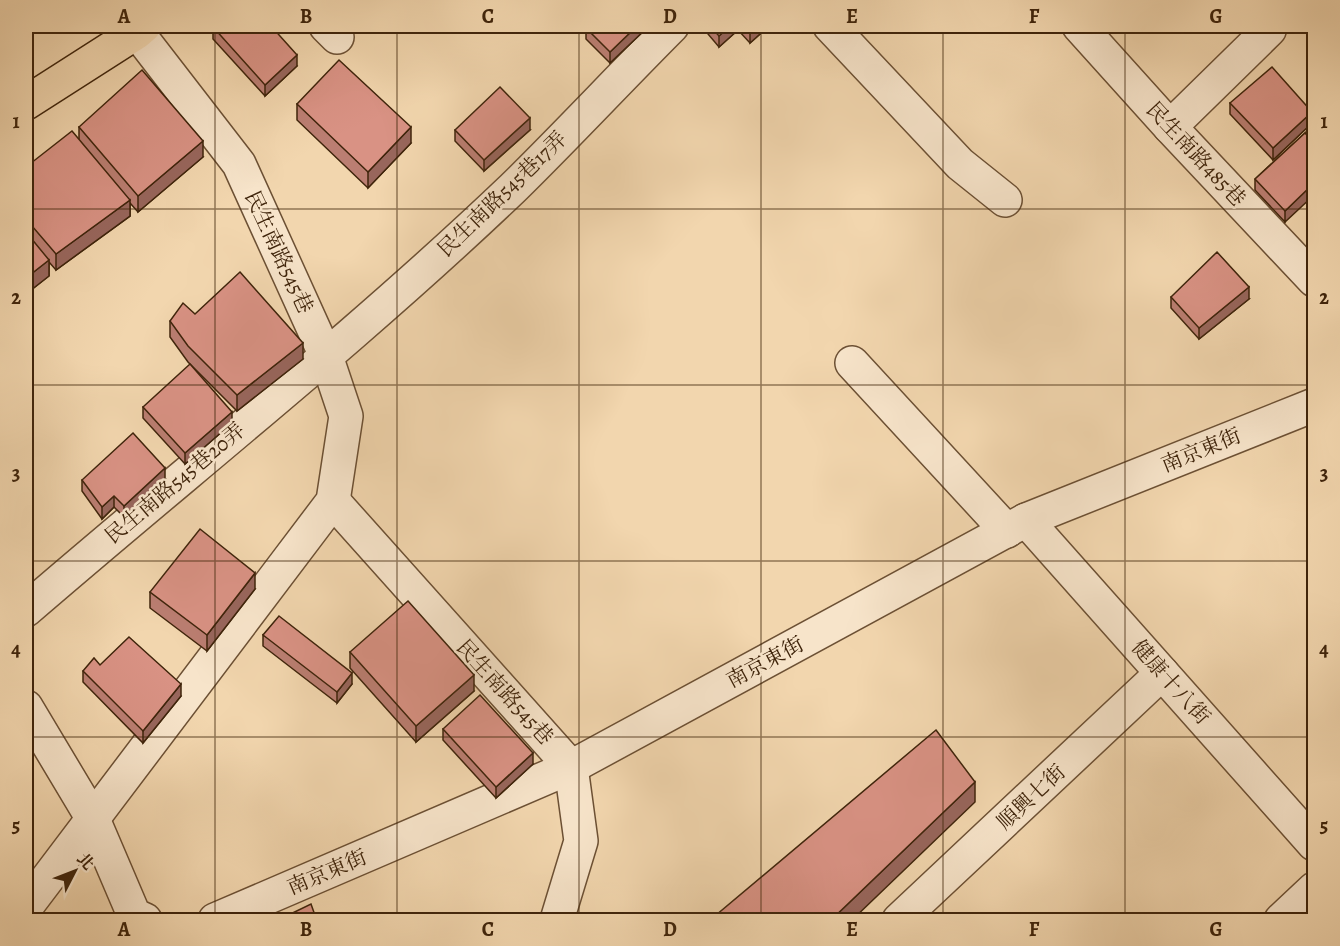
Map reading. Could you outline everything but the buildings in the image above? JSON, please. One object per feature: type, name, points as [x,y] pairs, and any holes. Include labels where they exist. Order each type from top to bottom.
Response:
[{"type":"main road","points":[[26,104],[141,29]]},
{"type":"street","name":"民生南路545巷17弄","points":[[326,356],[513,188],[672,26]]},
{"type":"street","points":[[830,26],[960,164],[1005,200]]},
{"type":"street","name":"民生南路485巷","points":[[1079,26],[1314,280]]},
{"type":"street","points":[[1170,127],[1269,30],[1268,26]]},
{"type":"street","name":"民生南路545巷","points":[[26,907],[333,501],[346,416],[326,356],[239,164],[141,29]]},
{"type":"street","name":"民生南路545巷20弄","points":[[26,610],[326,356]]},
{"type":"street","name":"健康十八街","points":[[852,363],[1162,673],[1314,844]]},
{"type":"street","name":"南京東街","points":[[215,921],[571,767],[1017,526],[1314,405]]},
{"type":"street","name":"民生南路545巷","points":[[333,501],[571,767]]},
{"type":"street","name":"順興七街","points":[[899,921],[1162,673]]},
{"type":"street","points":[[26,707],[93,819],[135,915],[145,921]]},
{"type":"street","points":[[557,921],[581,841],[571,767]]},
{"type":"street","points":[[1281,921],[1314,889]]}]
